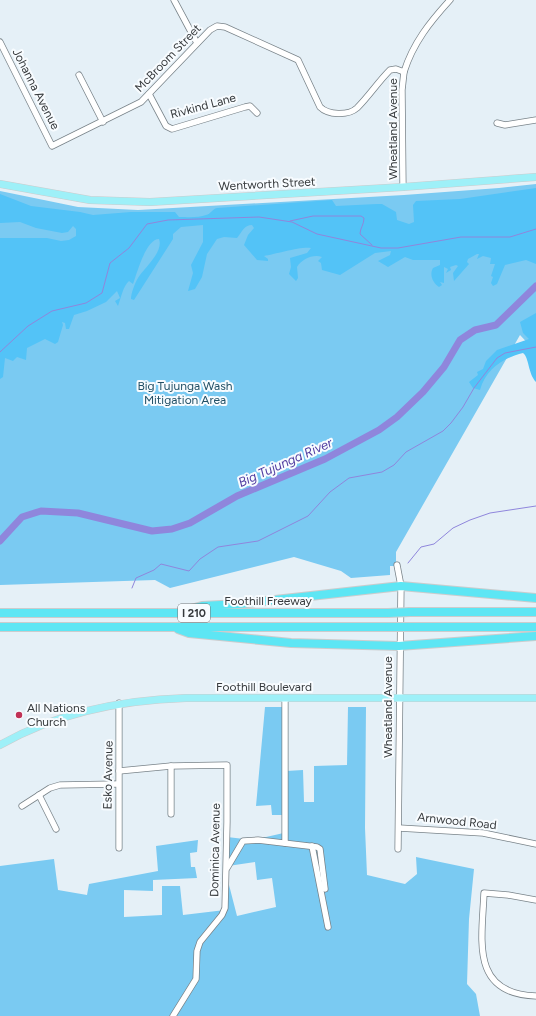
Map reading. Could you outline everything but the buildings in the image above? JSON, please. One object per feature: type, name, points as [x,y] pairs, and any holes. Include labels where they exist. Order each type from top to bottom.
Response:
[{"type":"highway","points":[[178,613],[202,606],[239,604],[401,586],[536,598]]},
{"type":"highway","name":"Foothill Freeway","points":[[0,613],[536,612]]},
{"type":"highway","name":"I 210","points":[[0,627],[536,627]]},
{"type":"highway","points":[[174,627],[189,633],[291,643],[399,646],[536,636]]},
{"type":"main road","name":"Wentworth Street","points":[[0,184],[90,200],[137,202],[403,187],[536,177]]},
{"type":"main road","name":"Foothill Boulevard","points":[[0,745],[53,721],[88,710],[141,700],[186,698],[536,698]]},
{"type":"street","points":[[174,0],[197,43]]},
{"type":"street","points":[[404,72],[407,61],[421,35],[450,0]]},
{"type":"street","name":"McBroom Street","points":[[52,146],[135,106],[149,94],[213,28],[223,26],[298,60],[320,107],[328,113],[349,112],[356,109],[390,70],[396,69],[404,72]]},
{"type":"street","name":"Johanna Avenue","points":[[0,42],[52,146]]},
{"type":"street","name":"Wheatland Avenue","points":[[403,187],[402,90],[404,72]]},
{"type":"street","points":[[79,75],[103,122]]},
{"type":"street","name":"Rivkind Lane","points":[[149,94],[166,126],[172,129],[250,106],[256,113]]},
{"type":"street","points":[[497,123],[505,125],[536,120]]},
{"type":"street","name":"Wheatland Avenue","points":[[398,565],[401,586],[399,646],[400,698],[398,849]]},
{"type":"street","points":[[285,698],[285,843]]},
{"type":"street","name":"Esko Avenue","points":[[119,703],[119,848]]},
{"type":"street","name":"Dominica Avenue","points":[[171,766],[227,765],[225,908],[222,915],[200,942],[197,951],[196,979],[173,1016]]},
{"type":"street","points":[[119,771],[171,766],[171,814]]},
{"type":"street","points":[[22,806],[50,788],[66,784],[118,784]]},
{"type":"street","points":[[39,795],[56,829]]},
{"type":"street","name":"Arnwood Road","points":[[399,828],[483,833],[536,844]]},
{"type":"street","points":[[226,870],[242,841],[312,846],[320,849],[326,889]]},
{"type":"street","points":[[312,846],[328,927]]},
{"type":"street","points":[[536,900],[508,895],[484,893],[481,953],[486,967],[493,979],[505,989],[520,995],[536,996]]},
{"type":"green space","name":"Big Tujunga Wash Mitigation Area","points":[[536,184],[536,352],[520,335],[396,552],[396,566],[390,566],[390,575],[351,578],[341,571],[294,557],[170,588],[155,580],[0,585],[0,191],[78,207],[138,210],[404,195]]},
{"type":"green space","points":[[265,707],[285,707],[286,771],[303,770],[304,802],[314,802],[314,766],[347,765],[348,707],[366,707],[365,828],[367,875],[405,884],[417,874],[416,857],[474,869],[469,919],[467,984],[476,994],[480,1016],[0,1016],[0,866],[54,859],[58,890],[87,895],[89,884],[158,871],[156,846],[198,840],[197,852],[190,853],[191,867],[195,867],[197,878],[153,880],[153,891],[124,890],[124,917],[162,915],[162,886],[180,886],[183,915],[225,910],[228,881],[237,916],[276,907],[272,878],[257,880],[255,862],[228,866],[227,837],[253,840],[288,832],[285,815],[272,815],[271,805],[256,806]]},
{"type":"shaded area","points":[[536,188],[536,264],[526,260],[505,265],[497,284],[493,286],[491,283],[493,277],[491,276],[495,264],[490,264],[491,258],[483,256],[477,259],[479,254],[477,254],[468,259],[467,262],[469,264],[454,281],[453,273],[458,266],[456,265],[450,267],[451,270],[446,273],[448,269],[444,267],[444,283],[440,282],[442,285],[439,287],[433,281],[431,273],[433,268],[440,265],[440,260],[413,260],[405,257],[388,267],[378,261],[390,255],[391,251],[375,253],[340,275],[322,270],[321,263],[318,261],[322,257],[311,257],[297,267],[298,278],[296,281],[289,274],[291,267],[290,258],[307,253],[311,248],[295,249],[264,256],[268,259],[268,261],[257,260],[244,245],[248,235],[254,228],[252,225],[249,225],[237,238],[224,237],[217,239],[207,254],[202,277],[195,289],[188,291],[193,273],[191,265],[203,242],[203,225],[181,227],[173,234],[173,239],[134,300],[131,299],[134,285],[153,260],[159,249],[159,239],[154,240],[146,250],[133,284],[129,281],[127,283],[118,306],[115,301],[120,298],[117,291],[106,302],[74,315],[69,329],[66,329],[65,323],[62,322],[63,325],[58,342],[55,344],[45,339],[27,348],[26,360],[17,357],[13,361],[5,358],[3,377],[0,379],[0,238],[47,238],[61,241],[69,240],[76,236],[76,229],[73,226],[68,232],[62,233],[36,228],[20,222],[0,223],[0,194],[31,206],[93,215],[131,212],[175,212],[179,217],[203,216],[217,208],[332,200],[336,206],[382,204],[396,212],[397,220],[409,224],[414,222],[413,205],[416,201],[460,199]]},
{"type":"shaded area","points":[[536,313],[536,382],[531,375],[523,353],[502,361],[491,370],[486,376],[480,390],[473,388],[469,382],[478,375],[477,372],[483,369],[486,361],[497,350],[529,339],[523,333],[520,322]]},
{"type":"waterway","points":[[290,221],[313,216],[361,216],[364,218],[360,234],[372,245]]},
{"type":"waterway","points":[[0,352],[28,326],[52,311],[86,303],[102,293],[110,263],[129,248],[147,224],[168,220],[259,217],[292,222],[317,234],[381,248],[398,248],[461,237],[510,237],[536,229]]},
{"type":"waterway","name":"Big Tujunga River","points":[[0,541],[22,517],[41,511],[78,513],[152,531],[172,529],[190,523],[237,496],[325,459],[379,430],[397,417],[423,392],[444,367],[460,340],[475,330],[496,325],[536,286]]},
{"type":"waterway","points":[[132,588],[136,578],[154,570],[161,564],[189,571],[200,559],[218,547],[258,541],[308,516],[330,492],[349,478],[382,472],[394,465],[406,452],[443,431],[451,423],[463,407],[474,388],[497,358],[505,353],[536,347]]},
{"type":"waterway","points":[[408,563],[421,547],[434,544],[453,528],[470,520],[490,513],[536,506]]},
{"type":"place","name":"All Nations Church","points":[[19,715]]}]
